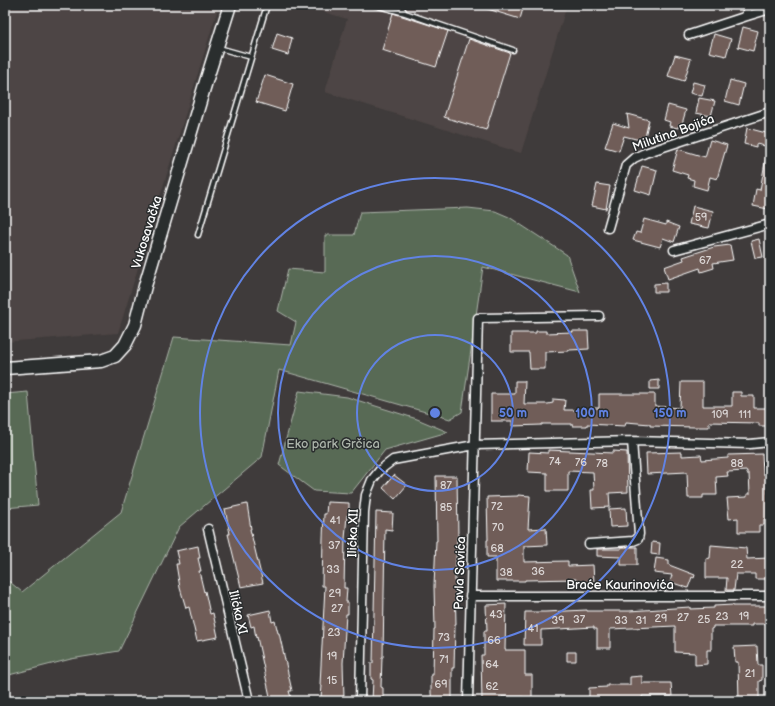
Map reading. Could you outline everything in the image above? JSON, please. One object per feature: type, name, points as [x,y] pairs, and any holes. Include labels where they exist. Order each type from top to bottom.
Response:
[{"type":"street","name":"Vukosavačka","points":[[5,368],[101,361],[115,356],[125,345],[134,325],[230,5]]},
{"type":"street","points":[[747,5],[747,16]]},
{"type":"street","points":[[689,35],[770,9]]},
{"type":"street","name":"Milutina Bojića","points":[[608,228],[626,165],[634,158],[644,153],[770,112]]},
{"type":"street","points":[[674,250],[770,224]]},
{"type":"street","name":"Pavla Savića","points":[[468,701],[478,318],[599,316]]},
{"type":"street","points":[[475,445],[632,442],[750,444],[770,442]]},
{"type":"street","points":[[589,544],[633,541],[638,539],[639,534],[632,442]]},
{"type":"street","name":"Ilićka XII","points":[[360,701],[364,512],[366,494],[372,480],[380,470],[393,460],[475,445]]},
{"type":"street","name":"Ilićka XI","points":[[208,528],[249,701]]},
{"type":"street","name":"Braće Kaurinovića","points":[[470,596],[770,596]]},
{"type":"lane","points":[[5,14],[8,5]]},
{"type":"lane","points":[[198,235],[267,5]]},
{"type":"lane","points":[[375,5],[405,13],[513,50]]},
{"type":"lane","points":[[400,5],[405,13]]},
{"type":"lane","points":[[217,48],[251,57]]},
{"type":"shaded area","points":[[5,5],[219,5],[118,333],[5,342]]},
{"type":"shaded area","points":[[301,5],[567,5],[521,153],[325,92],[347,19]]},
{"type":"green space","points":[[468,208],[495,211],[509,217],[567,255],[580,292],[483,267],[462,412],[450,419],[279,370],[262,457],[179,527],[119,651],[71,659],[5,676],[5,578],[22,592],[121,512],[174,337],[291,345],[296,322],[278,311],[288,269],[325,272],[325,235],[354,235],[360,212]]},
{"type":"green space","name":"Eko park Grčica","points":[[299,391],[347,397],[417,419],[448,432],[385,450],[351,493],[314,491],[279,465]]},
{"type":"green space","points":[[28,392],[38,505],[5,508],[5,394]]},
{"type":"building","points":[[482,5],[524,5],[520,19],[481,7]]},
{"type":"building","points":[[393,13],[448,31],[436,67],[382,50]]},
{"type":"building","points":[[743,27],[758,31],[753,51],[738,47]]},
{"type":"building","points":[[277,33],[292,38],[288,55],[272,50]]},
{"type":"building","points":[[714,34],[731,39],[726,56],[709,52]]},
{"type":"building","points":[[469,39],[510,53],[486,130],[444,117]]},
{"type":"building","points":[[675,55],[691,59],[684,81],[668,76]]},
{"type":"building","points":[[265,75],[293,84],[285,111],[256,102]]},
{"type":"building","points":[[730,80],[744,84],[739,105],[725,101]]},
{"type":"building","points":[[693,82],[705,85],[702,96],[690,93]]},
{"type":"building","points":[[699,98],[715,101],[711,116],[696,113]]},
{"type":"building","points":[[668,105],[686,110],[682,124],[679,124],[678,128],[669,126],[670,122],[664,120]]},
{"type":"building","points":[[627,114],[649,120],[644,141],[624,136],[619,151],[605,147],[613,123],[629,128]]},
{"type":"building","points":[[747,128],[770,134],[770,147],[756,144],[756,147],[744,144]]},
{"type":"building","points":[[710,140],[727,145],[717,179],[710,177],[707,190],[693,186],[694,180],[687,178],[688,175],[672,170],[678,149],[705,157]]},
{"type":"building","points":[[766,157],[770,158],[770,200],[768,209],[753,206],[756,189],[760,190]]},
{"type":"building","points":[[642,166],[657,170],[651,195],[635,190]]},
{"type":"building","points":[[597,184],[610,186],[606,209],[592,206]]},
{"type":"building","points":[[693,206],[713,211],[709,228],[689,224]]},
{"type":"building","points":[[644,219],[666,225],[666,222],[679,227],[674,242],[663,238],[660,247],[633,240],[636,232],[640,233]]},
{"type":"building","points":[[759,239],[763,257],[755,258],[751,241]]},
{"type":"building","points":[[730,245],[733,260],[713,263],[714,268],[701,272],[700,268],[668,279],[664,267],[684,260],[683,257],[689,255],[714,247]]},
{"type":"building","points":[[666,283],[666,292],[654,292],[654,284]]},
{"type":"building","points":[[536,331],[546,331],[546,333],[588,331],[589,349],[545,352],[545,369],[530,369],[529,352],[511,352],[511,333],[536,333]]},
{"type":"building","points":[[659,380],[659,389],[650,389],[650,381]]},
{"type":"building","points":[[515,381],[525,381],[524,404],[548,404],[553,403],[553,399],[565,400],[564,410],[590,410],[590,408],[599,408],[599,394],[655,394],[655,406],[680,408],[681,382],[703,382],[703,406],[732,406],[732,392],[741,392],[741,396],[754,396],[754,408],[770,408],[770,426],[759,426],[759,423],[709,422],[709,427],[650,426],[650,424],[626,422],[625,426],[587,424],[587,426],[572,426],[572,424],[542,424],[512,426],[512,421],[491,421],[491,394],[515,394]]},
{"type":"building","points":[[548,450],[613,453],[613,451],[627,452],[628,492],[609,493],[610,507],[592,508],[591,490],[594,490],[593,472],[568,471],[568,491],[547,491],[547,473],[528,472],[529,452],[548,453]]},
{"type":"building","points":[[682,452],[682,456],[701,455],[702,460],[728,458],[728,455],[762,454],[763,474],[767,474],[768,494],[770,494],[770,520],[764,519],[764,525],[759,525],[759,532],[738,532],[738,518],[729,519],[727,498],[747,497],[747,494],[750,494],[749,474],[747,474],[747,471],[727,472],[728,476],[716,477],[717,495],[703,495],[703,498],[688,498],[687,472],[647,474],[646,453]]},
{"type":"building","points":[[394,475],[407,485],[395,499],[383,488]]},
{"type":"building","points":[[436,476],[457,476],[458,537],[455,580],[456,625],[454,668],[452,668],[452,701],[432,701],[431,693],[435,629],[434,586],[437,541]]},
{"type":"building","points":[[518,495],[530,496],[528,529],[546,528],[547,545],[524,546],[524,562],[568,561],[568,566],[593,565],[594,582],[577,583],[576,579],[496,581],[496,557],[487,557],[487,497]]},
{"type":"building","points":[[327,502],[349,503],[349,515],[347,515],[345,539],[344,588],[347,588],[346,602],[348,602],[348,614],[346,614],[343,663],[344,699],[321,697],[322,686],[320,685],[325,586],[322,586],[323,538],[324,514],[326,514]]},
{"type":"building","points":[[247,504],[250,529],[263,583],[241,587],[228,534],[230,534],[225,509]]},
{"type":"building","points":[[626,508],[627,526],[610,527],[609,509]]},
{"type":"building","points":[[376,512],[393,513],[392,530],[385,529],[383,657],[381,687],[383,688],[383,701],[372,701],[373,680],[371,679],[371,663],[373,663]]},
{"type":"building","points":[[652,542],[660,543],[659,555],[651,554]]},
{"type":"building","points":[[711,545],[746,548],[747,559],[770,558],[770,579],[755,579],[755,574],[736,574],[734,590],[726,590],[727,578],[706,578],[706,559],[710,558]]},
{"type":"building","points":[[198,546],[200,558],[198,558],[201,571],[199,571],[210,614],[213,613],[218,637],[197,641],[189,607],[186,608],[180,588],[176,564],[179,564],[176,551]]},
{"type":"building","points":[[621,547],[637,547],[637,565],[621,565],[621,557],[597,556],[597,549],[621,549]]},
{"type":"building","points":[[656,558],[669,560],[669,565],[695,575],[694,578],[692,577],[688,588],[670,582],[672,575],[654,573]]},
{"type":"building","points":[[506,604],[505,650],[525,650],[525,675],[532,675],[532,701],[523,701],[523,697],[502,697],[502,701],[482,701],[481,655],[484,655],[484,631],[487,631],[486,605]]},
{"type":"building","points":[[714,606],[770,606],[770,624],[752,624],[752,626],[713,626],[711,629],[711,650],[707,650],[707,664],[695,665],[695,653],[675,652],[675,626],[610,629],[610,648],[597,648],[597,629],[594,629],[594,627],[541,630],[541,645],[524,645],[525,612],[587,610],[629,611],[690,607],[690,609],[714,608]]},
{"type":"building","points":[[270,610],[272,622],[275,621],[279,633],[292,691],[289,691],[292,701],[271,701],[257,637],[256,638],[254,626],[251,627],[248,615]]},
{"type":"building","points":[[757,646],[758,665],[762,665],[762,680],[759,681],[759,701],[739,701],[738,662],[735,662],[734,647]]},
{"type":"building","points":[[567,652],[576,652],[576,661],[567,661]]},
{"type":"building","points":[[642,676],[642,683],[671,683],[672,696],[642,696],[643,701],[630,701],[630,699],[589,699],[589,688],[607,687],[607,685],[630,685],[630,677]]}]
